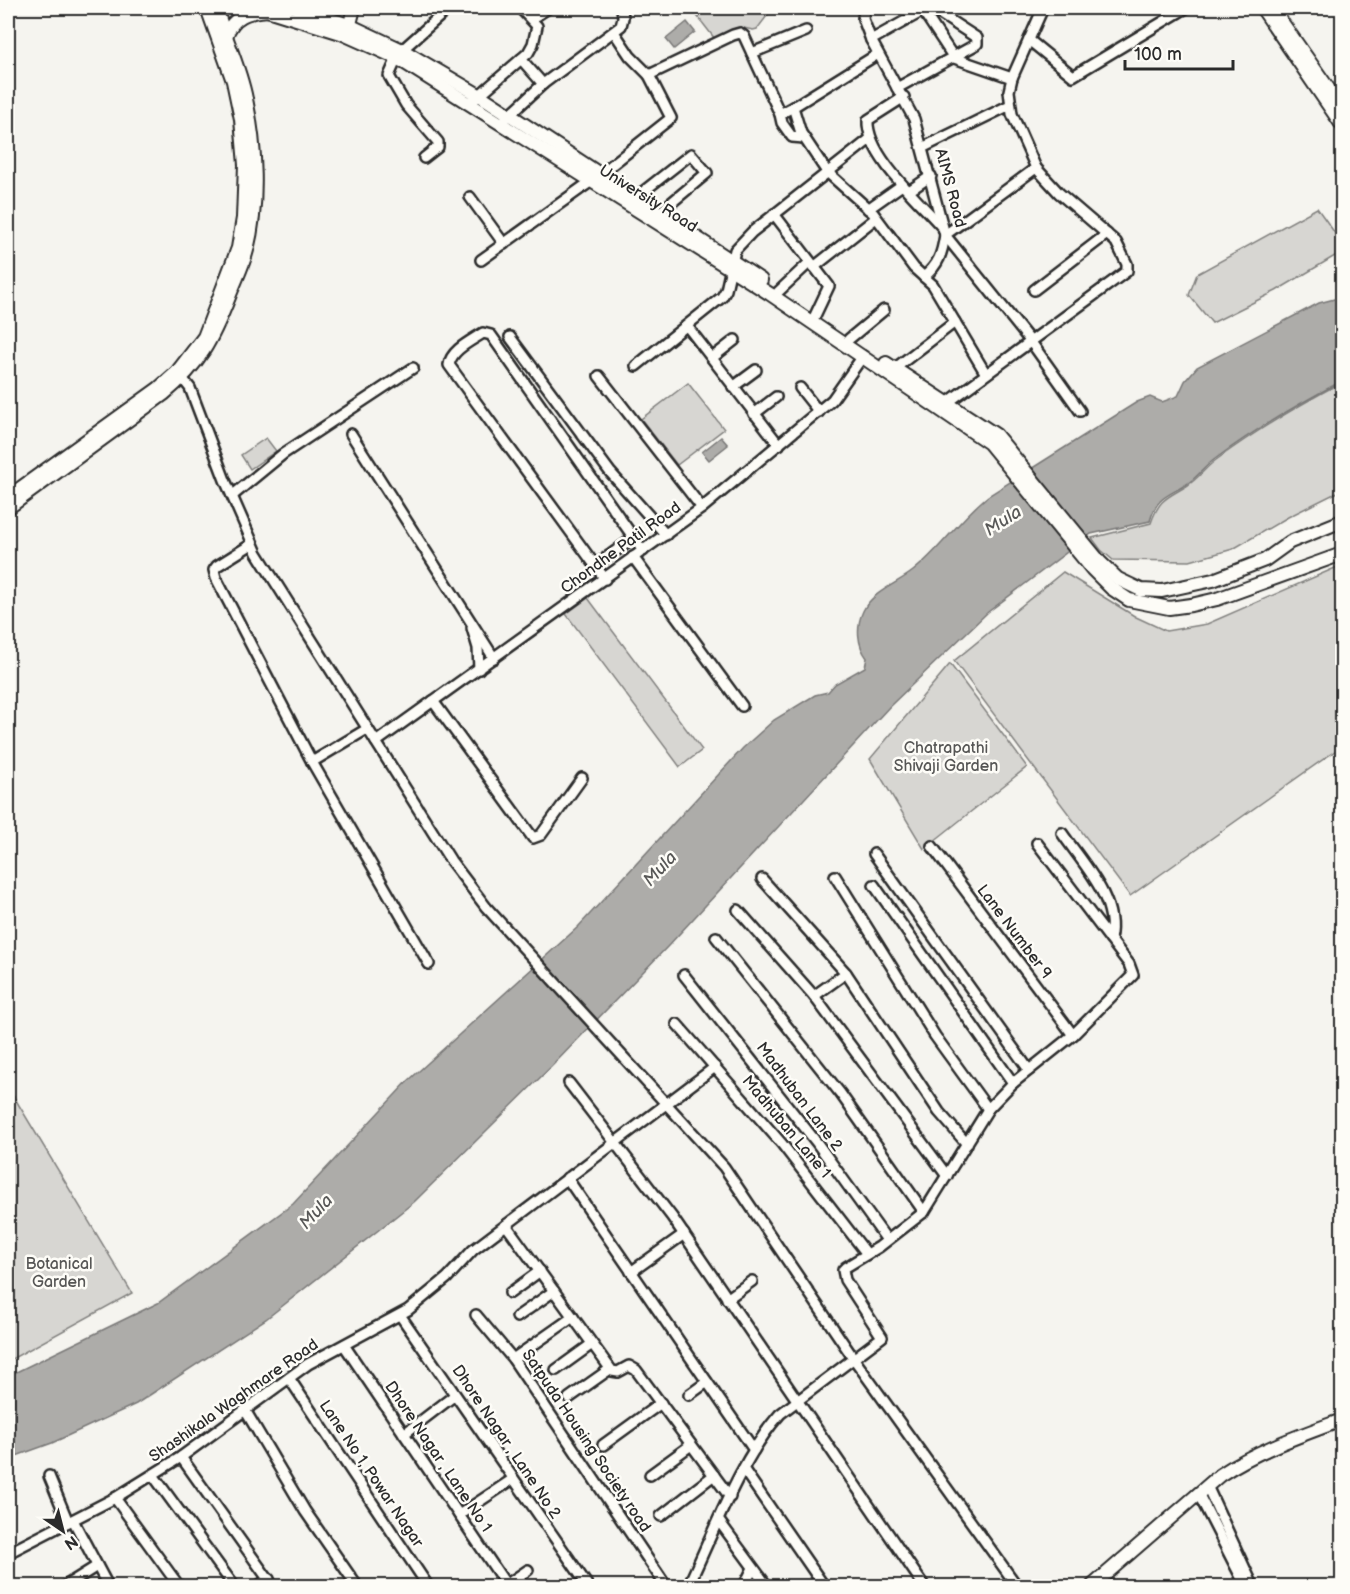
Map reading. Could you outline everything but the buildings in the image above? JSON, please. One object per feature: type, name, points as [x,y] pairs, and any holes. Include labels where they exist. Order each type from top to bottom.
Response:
[{"type":"main road","points":[[8,508],[99,443],[180,375],[204,337],[243,249],[253,196],[253,140],[242,78],[226,36],[211,11],[201,8]]},
{"type":"main road","name":"University Road","points":[[298,8],[400,54],[475,100],[814,319],[849,339],[894,369],[943,407]]},
{"type":"main road","points":[[346,8],[346,30]]},
{"type":"main road","points":[[346,30],[354,8]]},
{"type":"main road","points":[[1262,8],[1342,125]]},
{"type":"main road","points":[[1272,8],[1342,108]]},
{"type":"main road","points":[[226,36],[231,23],[241,16],[265,9]]},
{"type":"main road","name":"University Road","points":[[265,9],[346,30]]},
{"type":"main road","points":[[211,11],[233,81],[244,141],[243,249]]},
{"type":"main road","name":"University Road","points":[[595,178],[635,198],[730,265],[778,292],[863,356],[943,407],[996,435],[1004,450],[1096,565]]},
{"type":"main road","points":[[8,497],[180,375]]},
{"type":"main road","points":[[1265,560],[1290,542],[1342,521]]},
{"type":"main road","points":[[1096,565],[1141,590],[1162,591],[1213,580],[1342,530]]},
{"type":"main road","points":[[1096,565],[1111,588],[1129,600],[1169,608],[1217,599],[1342,554]]},
{"type":"main road","points":[[1092,1587],[1202,1490],[1258,1452],[1342,1420]]},
{"type":"street","points":[[424,158],[438,147],[438,142],[406,105],[389,76],[400,54],[449,8]]},
{"type":"street","points":[[475,100],[528,53],[536,36],[537,26],[520,8]]},
{"type":"street","points":[[531,19],[548,8]]},
{"type":"street","points":[[505,119],[543,84],[621,26],[624,18],[622,8]]},
{"type":"street","name":"AIMS Road","points":[[864,8],[863,19],[871,40],[904,97],[924,147],[944,232],[1031,342],[1080,411]]},
{"type":"street","points":[[943,407],[1081,302],[1125,273],[1127,264],[1116,242],[1059,193],[1036,168],[1010,105],[1012,78],[1042,8]]},
{"type":"street","points":[[1029,40],[1074,76],[1186,8]]},
{"type":"street","points":[[922,9],[954,58],[1012,78]]},
{"type":"street","points":[[871,40],[922,9],[934,10],[977,38],[976,44],[954,58],[897,88]]},
{"type":"street","points":[[752,53],[806,31]]},
{"type":"street","points":[[481,260],[595,178],[670,118],[649,75],[630,56],[614,32]]},
{"type":"street","points":[[649,75],[740,33],[752,53],[782,123],[792,137],[804,138]]},
{"type":"street","points":[[780,114],[878,54]]},
{"type":"street","points":[[521,59],[543,84]]},
{"type":"street","points":[[904,97],[868,120],[870,139],[905,188],[944,232],[942,255],[937,266],[924,277]]},
{"type":"street","points":[[924,147],[1010,105]]},
{"type":"street","points":[[793,106],[804,138],[827,172],[868,209],[914,268],[933,285],[986,374]]},
{"type":"street","points":[[636,366],[722,297],[738,245],[870,139]]},
{"type":"street","points":[[635,198],[691,154],[707,173],[659,213]]},
{"type":"street","points":[[944,232],[1036,168]]},
{"type":"street","points":[[868,209],[931,176]]},
{"type":"street","points":[[470,197],[504,243]]},
{"type":"street","points":[[774,214],[829,286],[814,319]]},
{"type":"street","points":[[778,292],[812,264],[876,218]]},
{"type":"street","points":[[1034,290],[1107,234]]},
{"type":"street","points":[[849,339],[884,310]]},
{"type":"street","points":[[894,369],[955,322]]},
{"type":"street","points":[[687,326],[778,445]]},
{"type":"street","points":[[605,579],[449,365],[452,356],[466,345],[483,333],[491,335],[643,551]]},
{"type":"street","points":[[510,337],[610,472],[666,534]]},
{"type":"street","points":[[712,358],[735,340]]},
{"type":"street","name":"Chondhe Patil Road","points":[[376,742],[702,508],[819,412],[837,394],[863,356]]},
{"type":"street","points":[[232,495],[283,454],[413,368]]},
{"type":"street","points":[[733,387],[756,370]]},
{"type":"street","points":[[180,375],[190,388],[252,544],[459,873],[486,907],[738,1186],[854,1359],[1017,1587]]},
{"type":"street","points":[[600,376],[702,508]]},
{"type":"street","points":[[800,388],[819,412]]},
{"type":"street","points":[[754,414],[776,397]]},
{"type":"street","points":[[351,434],[494,658]]},
{"type":"street","points":[[596,565],[634,537]]},
{"type":"street","points":[[252,544],[217,566],[214,570],[216,578],[312,762],[429,964]]},
{"type":"street","points":[[633,557],[742,706]]},
{"type":"street","points":[[472,624],[479,669]]},
{"type":"street","points":[[433,701],[533,838],[540,836],[582,778]]},
{"type":"street","points":[[312,762],[367,729]]},
{"type":"street","points":[[1062,833],[1108,903],[1114,923],[1110,939]]},
{"type":"street","points":[[688,1587],[754,1450],[780,1414],[882,1337],[843,1275],[846,1267],[924,1212],[988,1109],[1013,1083],[1073,1035],[1133,975],[1132,969],[1037,843]]},
{"type":"street","name":"Lane Number 9","points":[[932,846],[1073,1035]]},
{"type":"street","points":[[874,854],[1029,1070]]},
{"type":"street","points":[[835,876],[935,1036],[988,1109]]},
{"type":"street","points":[[762,879],[846,973],[939,1112],[967,1144]]},
{"type":"street","points":[[874,885],[1013,1083]]},
{"type":"street","points":[[738,910],[814,996],[947,1176]]},
{"type":"street","points":[[716,937],[840,1093],[924,1212]]},
{"type":"street","points":[[814,996],[846,973]]},
{"type":"street","name":"Madhuban Lane 2","points":[[684,975],[810,1134],[887,1240]]},
{"type":"street","name":"Madhuban Lane 1","points":[[677,1024],[782,1144],[867,1254]]},
{"type":"street","name":"Shashikala Waghmare Road","points":[[8,1553],[116,1498],[182,1457],[308,1364],[400,1315],[428,1295],[472,1250],[715,1067]]},
{"type":"street","points":[[569,1083],[684,1234],[924,1587]]},
{"type":"street","points":[[567,1178],[754,1450]]},
{"type":"street","points":[[506,1225],[610,1369],[615,1373],[632,1367],[730,1497]]},
{"type":"street","points":[[632,1272],[684,1234]]},
{"type":"street","points":[[510,1293],[540,1271]]},
{"type":"street","points":[[728,1299],[752,1281]]},
{"type":"street","points":[[518,1317],[554,1291]]},
{"type":"street","name":"Dhore Nagar , Lane No 2","points":[[400,1315],[588,1587]]},
{"type":"street","name":"Satpuda Housing Society road","points":[[476,1315],[513,1359],[666,1587]]},
{"type":"street","points":[[513,1359],[573,1317]]},
{"type":"street","points":[[556,1370],[592,1344]]},
{"type":"street","name":"Dhore Nagar , Lane No 1","points":[[344,1345],[507,1586]]},
{"type":"street","points":[[569,1398],[610,1369]]},
{"type":"street","name":"Lane No 1, Powar Nagar","points":[[289,1378],[428,1587]]},
{"type":"street","points":[[688,1395],[707,1382]]},
{"type":"street","points":[[404,1434],[455,1395]]},
{"type":"street","points":[[603,1445],[660,1403]]},
{"type":"street","points":[[245,1410],[306,1511],[357,1587]]},
{"type":"street","points":[[650,1474],[692,1445]]},
{"type":"street","points":[[182,1457],[271,1583],[258,1587]]},
{"type":"street","points":[[744,1470],[824,1587]]},
{"type":"street","points":[[153,1475],[234,1587]]},
{"type":"street","points":[[661,1516],[714,1475]]},
{"type":"street","points":[[49,1476],[70,1521],[108,1587]]},
{"type":"street","points":[[459,1515],[513,1479]]},
{"type":"street","points":[[1202,1490],[1246,1587]]},
{"type":"street","points":[[1202,1490],[1253,1587]]},
{"type":"street","points":[[116,1498],[179,1587]]},
{"type":"street","points":[[719,1521],[767,1587]]},
{"type":"street","points":[[65,1587],[97,1566]]},
{"type":"street","points":[[744,1587],[753,1568]]},
{"type":"street","points":[[507,1586],[528,1570]]},
{"type":"street","points":[[693,1575],[699,1587]]},
{"type":"green space","points":[[691,8],[773,8],[757,29],[739,27],[715,39]]},
{"type":"green space","points":[[1317,208],[1342,243],[1340,253],[1276,291],[1212,323],[1189,295],[1197,274]]},
{"type":"green space","points":[[1342,382],[1342,490],[1288,517],[1233,549],[1190,561],[1113,560],[1092,538],[1151,523],[1161,503],[1192,482],[1216,460],[1278,419]]},
{"type":"green space","points":[[688,383],[724,429],[677,465],[641,419]]},
{"type":"green space","points":[[266,438],[276,451],[250,469],[241,455]]},
{"type":"green space","points":[[1342,565],[1342,746],[1130,896],[954,661],[1063,572],[1136,617],[1166,631],[1207,624]]},
{"type":"green space","points":[[588,598],[702,750],[680,767],[566,614]]},
{"type":"green space","name":"Chatrapathi Shivaji Garden","points":[[950,664],[1027,767],[924,849],[870,759]]},
{"type":"green space","name":"Botanical Garden","points":[[8,1087],[132,1293],[8,1361]]},
{"type":"water","points":[[687,22],[695,32],[674,49],[666,39]]},
{"type":"water","name":"Mula","points":[[1342,297],[1342,381],[1277,417],[1215,459],[1191,481],[1160,501],[1150,521],[1091,534],[988,612],[890,706],[669,945],[552,1066],[414,1202],[266,1319],[136,1404],[52,1443],[8,1459],[8,1376],[158,1303],[293,1204],[408,1081],[578,927],[743,748],[774,720],[815,695],[828,692],[835,684],[865,667],[867,658],[859,641],[859,629],[867,604],[872,598],[923,562],[988,496],[1137,402],[1150,397],[1162,402],[1178,396],[1185,381],[1197,367],[1319,303]]},
{"type":"water","points":[[721,437],[728,445],[709,460],[702,452]]}]
